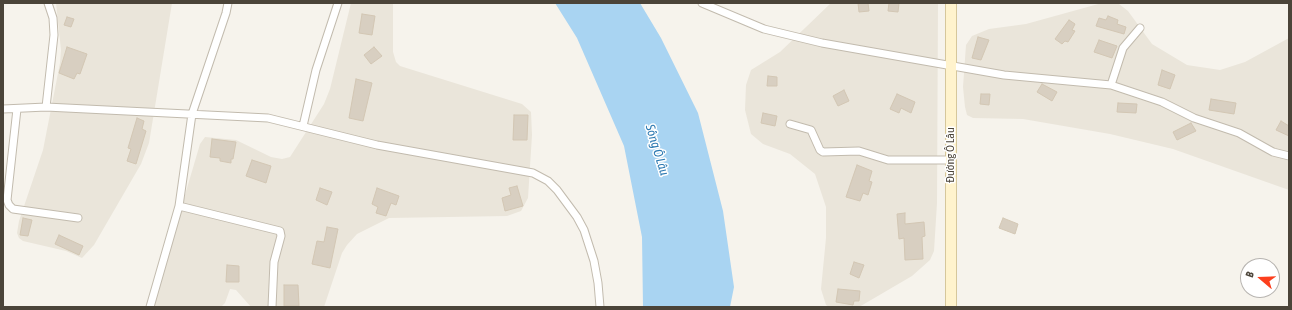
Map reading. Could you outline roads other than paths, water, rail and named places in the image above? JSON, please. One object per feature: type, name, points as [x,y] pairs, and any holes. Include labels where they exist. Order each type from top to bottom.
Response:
[{"type":"main road","name":"Đường Ô Lâu","points":[[950,3],[951,307]]},
{"type":"street","points":[[46,107],[54,34],[53,18],[48,3]]},
{"type":"street","points":[[150,307],[179,206],[192,114],[228,3]]},
{"type":"street","points":[[303,126],[316,70],[338,3]]},
{"type":"street","points":[[702,3],[758,27],[791,36],[1004,74],[1110,85],[1162,102],[1194,118],[1239,133],[1273,152],[1289,156]]},
{"type":"street","points":[[1110,85],[1123,48],[1140,28]]},
{"type":"street","points":[[3,109],[46,107],[268,118],[377,145],[518,169],[541,176],[557,190],[577,216],[584,230],[594,261],[600,307]]},
{"type":"street","points":[[17,109],[7,200],[9,206],[13,209],[78,218]]},
{"type":"street","points":[[790,124],[811,130],[820,150],[823,152],[859,151],[888,160],[950,160]]},
{"type":"street","points":[[179,206],[280,231],[281,236],[274,262],[272,307]]},
{"type":"water","name":"Sông Ô Lâu","points":[[555,3],[640,3],[661,38],[698,113],[723,211],[734,287],[730,307],[643,307],[642,237],[624,146],[577,38]]}]
